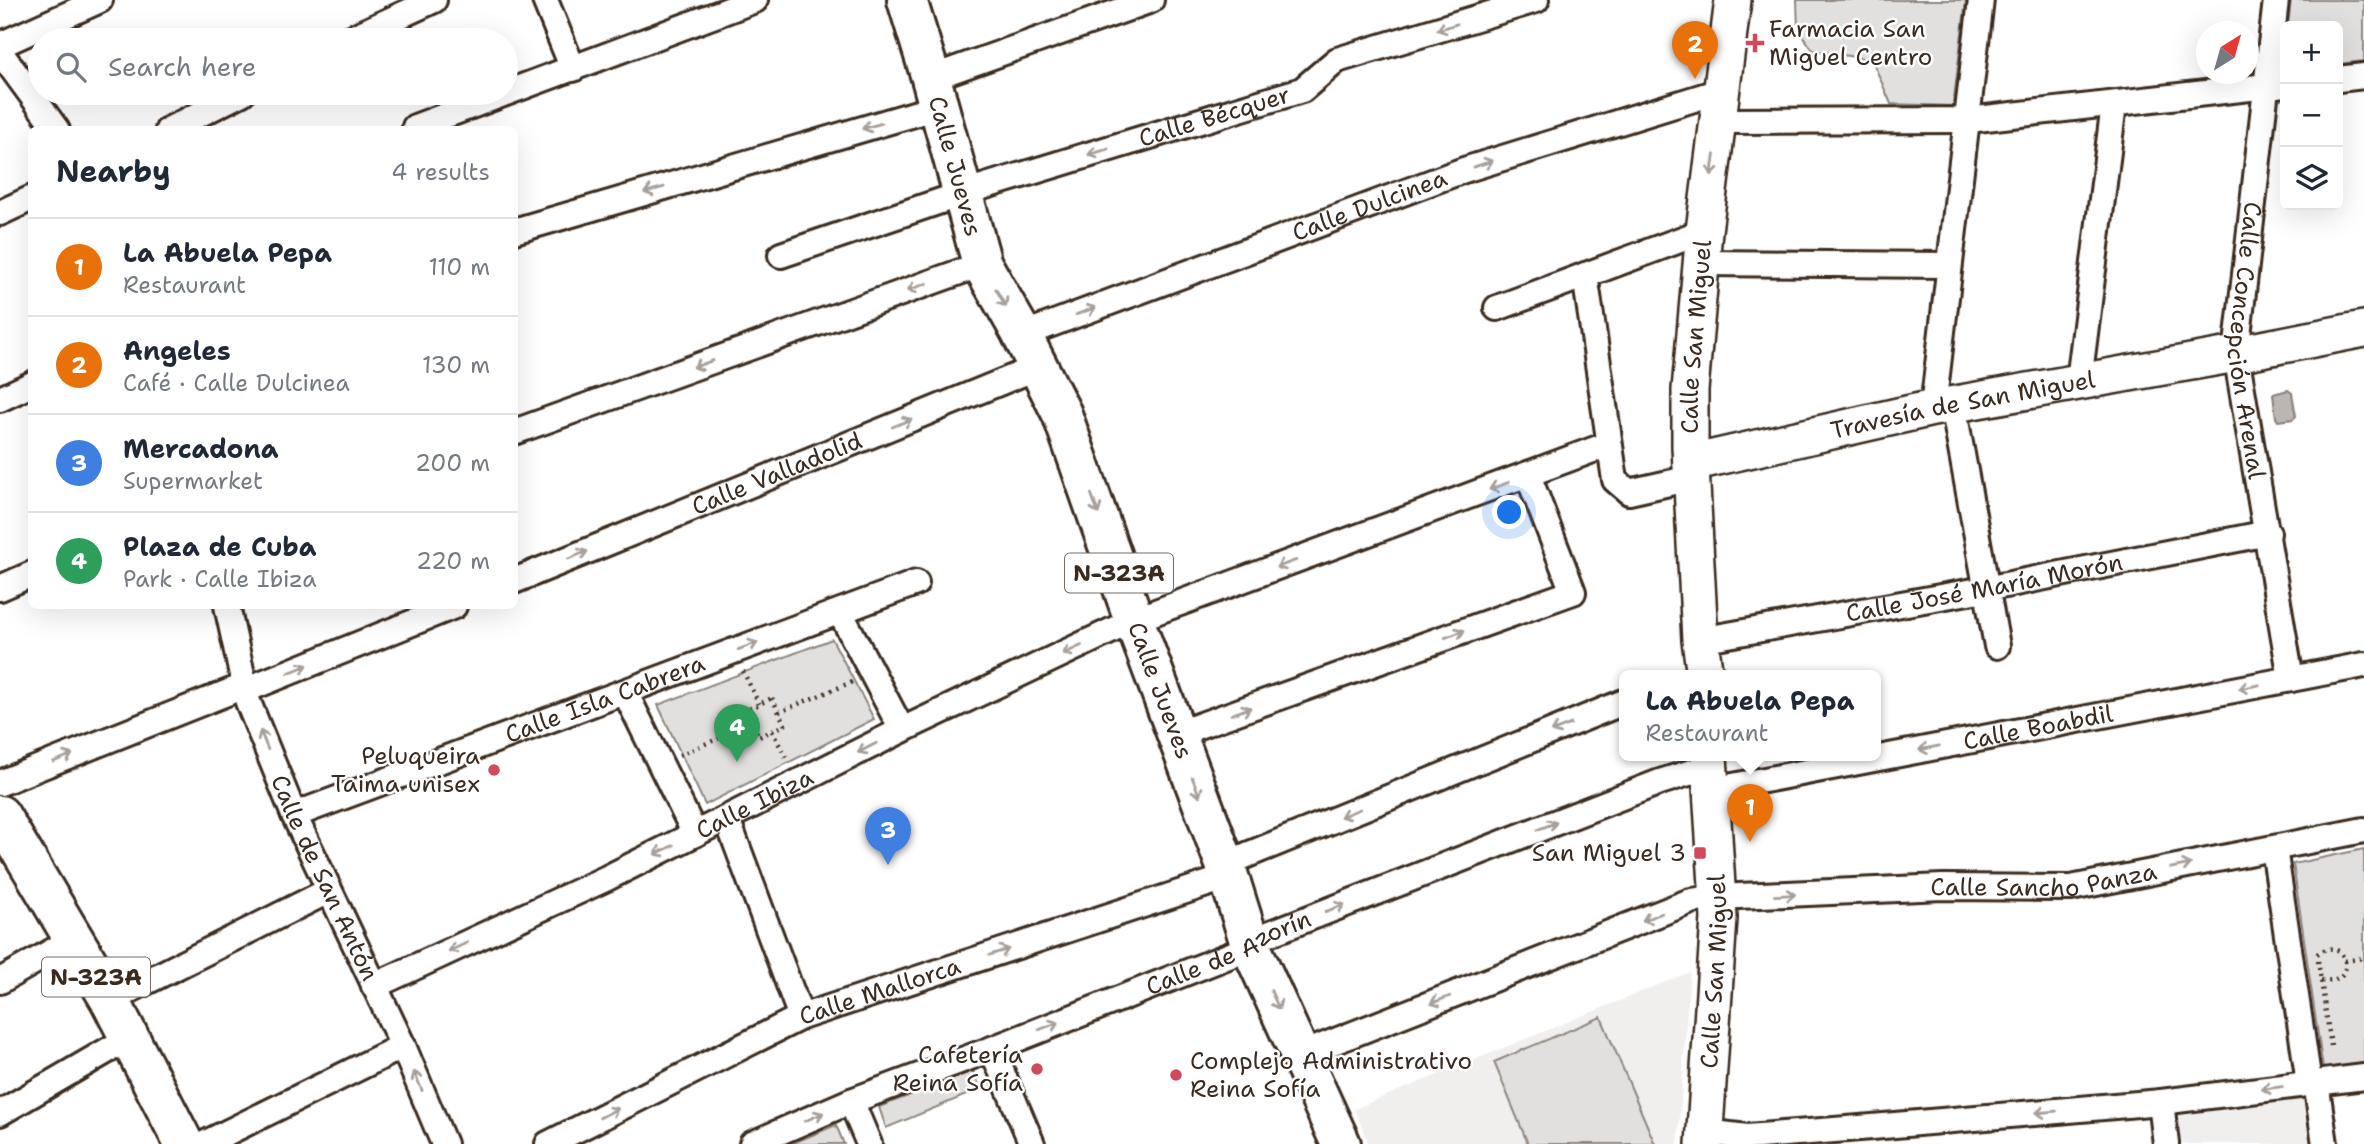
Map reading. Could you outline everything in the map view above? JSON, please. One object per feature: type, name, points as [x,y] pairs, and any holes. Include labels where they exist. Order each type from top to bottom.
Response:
[{"type":"main road","name":"Calle Jueves","points":[[906,0],[982,264],[1062,414],[1226,870],[1251,947],[1341,1144]]},
{"type":"main road","name":"N-323A","points":[[0,815],[10,853],[74,939],[110,1000],[184,1144]]},
{"type":"street","points":[[38,28],[100,0]]},
{"type":"street","points":[[373,28],[434,0]]},
{"type":"street","points":[[545,0],[573,69]]},
{"type":"street","points":[[518,89],[755,0]]},
{"type":"street","points":[[518,229],[934,92],[1151,0]]},
{"type":"street","name":"Calle Bécquer","points":[[780,255],[963,193],[1302,90],[1337,60],[1536,0]]},
{"type":"street","name":"Calle San Miguel","points":[[1704,670],[1700,640],[1691,471],[1690,390],[1702,247],[1733,0]]},
{"type":"street","points":[[1981,0],[1948,265],[1943,406],[1997,646]]},
{"type":"street","name":"Calle Concepción Arenal","points":[[2276,0],[2276,85],[2236,354],[2291,679]]},
{"type":"street","points":[[0,45],[28,32]]},
{"type":"street","points":[[0,52],[28,90]]},
{"type":"street","points":[[2343,78],[2364,76]]},
{"type":"street","name":"Calle Dulcinea","points":[[1030,351],[1464,170],[1721,105],[1968,120],[2276,85]]},
{"type":"street","points":[[2079,381],[2114,104]]},
{"type":"street","points":[[39,105],[54,126]]},
{"type":"street","points":[[176,126],[218,105]]},
{"type":"street","points":[[418,126],[475,105]]},
{"type":"street","points":[[0,213],[28,200]]},
{"type":"street","points":[[1497,308],[1585,275],[1702,247],[1948,265]]},
{"type":"street","points":[[518,431],[982,264]]},
{"type":"street","points":[[1585,275],[1615,480],[1629,492],[1691,471]]},
{"type":"street","name":"Travesía de San Miguel","points":[[1691,471],[1943,406],[2363,334]]},
{"type":"street","name":"Calle Valladolid","points":[[518,579],[1030,351]]},
{"type":"street","points":[[0,398],[28,386]]},
{"type":"street","name":"Calle Ibiza","points":[[374,986],[727,819],[902,730],[1134,620],[1609,444]]},
{"type":"street","points":[[1176,734],[1573,592],[1528,475]]},
{"type":"street","name":"Calle José María Morón","points":[[1700,640],[1985,589],[2268,533]]},
{"type":"street","points":[[0,588],[28,576]]},
{"type":"street","name":"Calle Isla Cabrera","points":[[294,815],[916,583]]},
{"type":"street","name":"Calle de San Antón","points":[[228,609],[248,702],[294,815],[403,1046],[444,1144]]},
{"type":"street","points":[[0,783],[244,686],[256,686],[447,609]]},
{"type":"street","points":[[840,612],[902,730]]},
{"type":"street","name":"Calle Boabdil","points":[[1881,745],[2364,665]]},
{"type":"street","points":[[625,692],[695,834]]},
{"type":"street","name":"Calle Mallorca","points":[[548,1144],[801,1017],[1226,870],[1619,704]]},
{"type":"street","name":"Calle Boabdil","points":[[1710,772],[1779,761]]},
{"type":"street","name":"Calle de Azorín","points":[[752,1144],[851,1101],[992,1049],[1251,947],[1263,936],[1660,782],[1698,771],[1710,772]]},
{"type":"street","name":"Calle San Miguel","points":[[1705,1138],[1719,918],[1710,772]]},
{"type":"street","points":[[727,819],[801,1017]]},
{"type":"street","name":"Calle Sancho Panza","points":[[1300,1055],[1691,901],[1943,887],[2071,888],[2364,830]]},
{"type":"street","points":[[2274,848],[2325,1144]]},
{"type":"street","points":[[110,1000],[328,891]]},
{"type":"street","points":[[0,981],[74,939]]},
{"type":"street","points":[[0,1113],[129,1038]]},
{"type":"street","points":[[204,1144],[403,1046]]},
{"type":"street","points":[[992,1049],[1032,1144]]},
{"type":"street","points":[[1705,1138],[1872,1136],[2364,1077]]},
{"type":"street","points":[[851,1101],[869,1144]]},
{"type":"street","points":[[2161,1102],[2166,1144]]},
{"type":"path","points":[[734,651],[759,704]]},
{"type":"path","points":[[779,712],[872,674]]},
{"type":"path","points":[[772,698],[785,725],[759,737],[747,710],[759,704],[772,698]]},
{"type":"path","points":[[660,763],[753,724]]},
{"type":"path","points":[[772,731],[799,782]]},
{"type":"path","points":[[2315,942],[2332,1056]]},
{"type":"path","points":[[2317,954],[2332,948],[2342,954],[2345,961],[2345,969],[2340,978],[2335,981],[2321,980]]},
{"type":"path","points":[[2345,961],[2364,958]]},
{"type":"shaded area","points":[[1797,0],[1966,0],[1953,106],[1891,104],[1872,60],[1813,50],[1798,29]]},
{"type":"shaded area","points":[[2291,0],[2364,0],[2364,61],[2343,63],[2343,21],[2289,21]]},
{"type":"shaded area","points":[[2288,390],[2292,393],[2296,416],[2278,421],[2273,394]]},
{"type":"shaded area","points":[[832,639],[874,719],[705,805],[658,705]]},
{"type":"shaded area","points":[[2364,849],[2364,1064],[2323,1069],[2293,864]]},
{"type":"shaded area","points":[[1690,972],[1678,1144],[1369,1144],[1354,1109]]},
{"type":"shaded area","points":[[1601,1017],[1655,1144],[1528,1144],[1494,1062]]},
{"type":"shaded area","points":[[973,1071],[981,1089],[886,1128],[879,1107]]},
{"type":"shaded area","points":[[2306,1098],[2312,1144],[2181,1144],[2176,1115]]},
{"type":"shaded area","points":[[836,1125],[844,1144],[791,1144]]},
{"type":"place","name":"Farmacia San Miguel Centro","points":[[1755,43]]},
{"type":"place","name":"Angeles","points":[[1695,79]]},
{"type":"place","name":"Plaza de Cuba","points":[[737,762]]},
{"type":"place","name":"Peluqueira Taima unisex","points":[[494,770]]},
{"type":"place","name":"La Abuela Pepa","points":[[1750,842]]},
{"type":"place","name":"San Miguel 3","points":[[1700,853]]},
{"type":"place","name":"Mercadona","points":[[888,865]]},
{"type":"place","name":"Cafetería Reina Sofía","points":[[1037,1069]]},
{"type":"place","name":"Complejo Administrativo Reina Sofía","points":[[1176,1075]]}]
